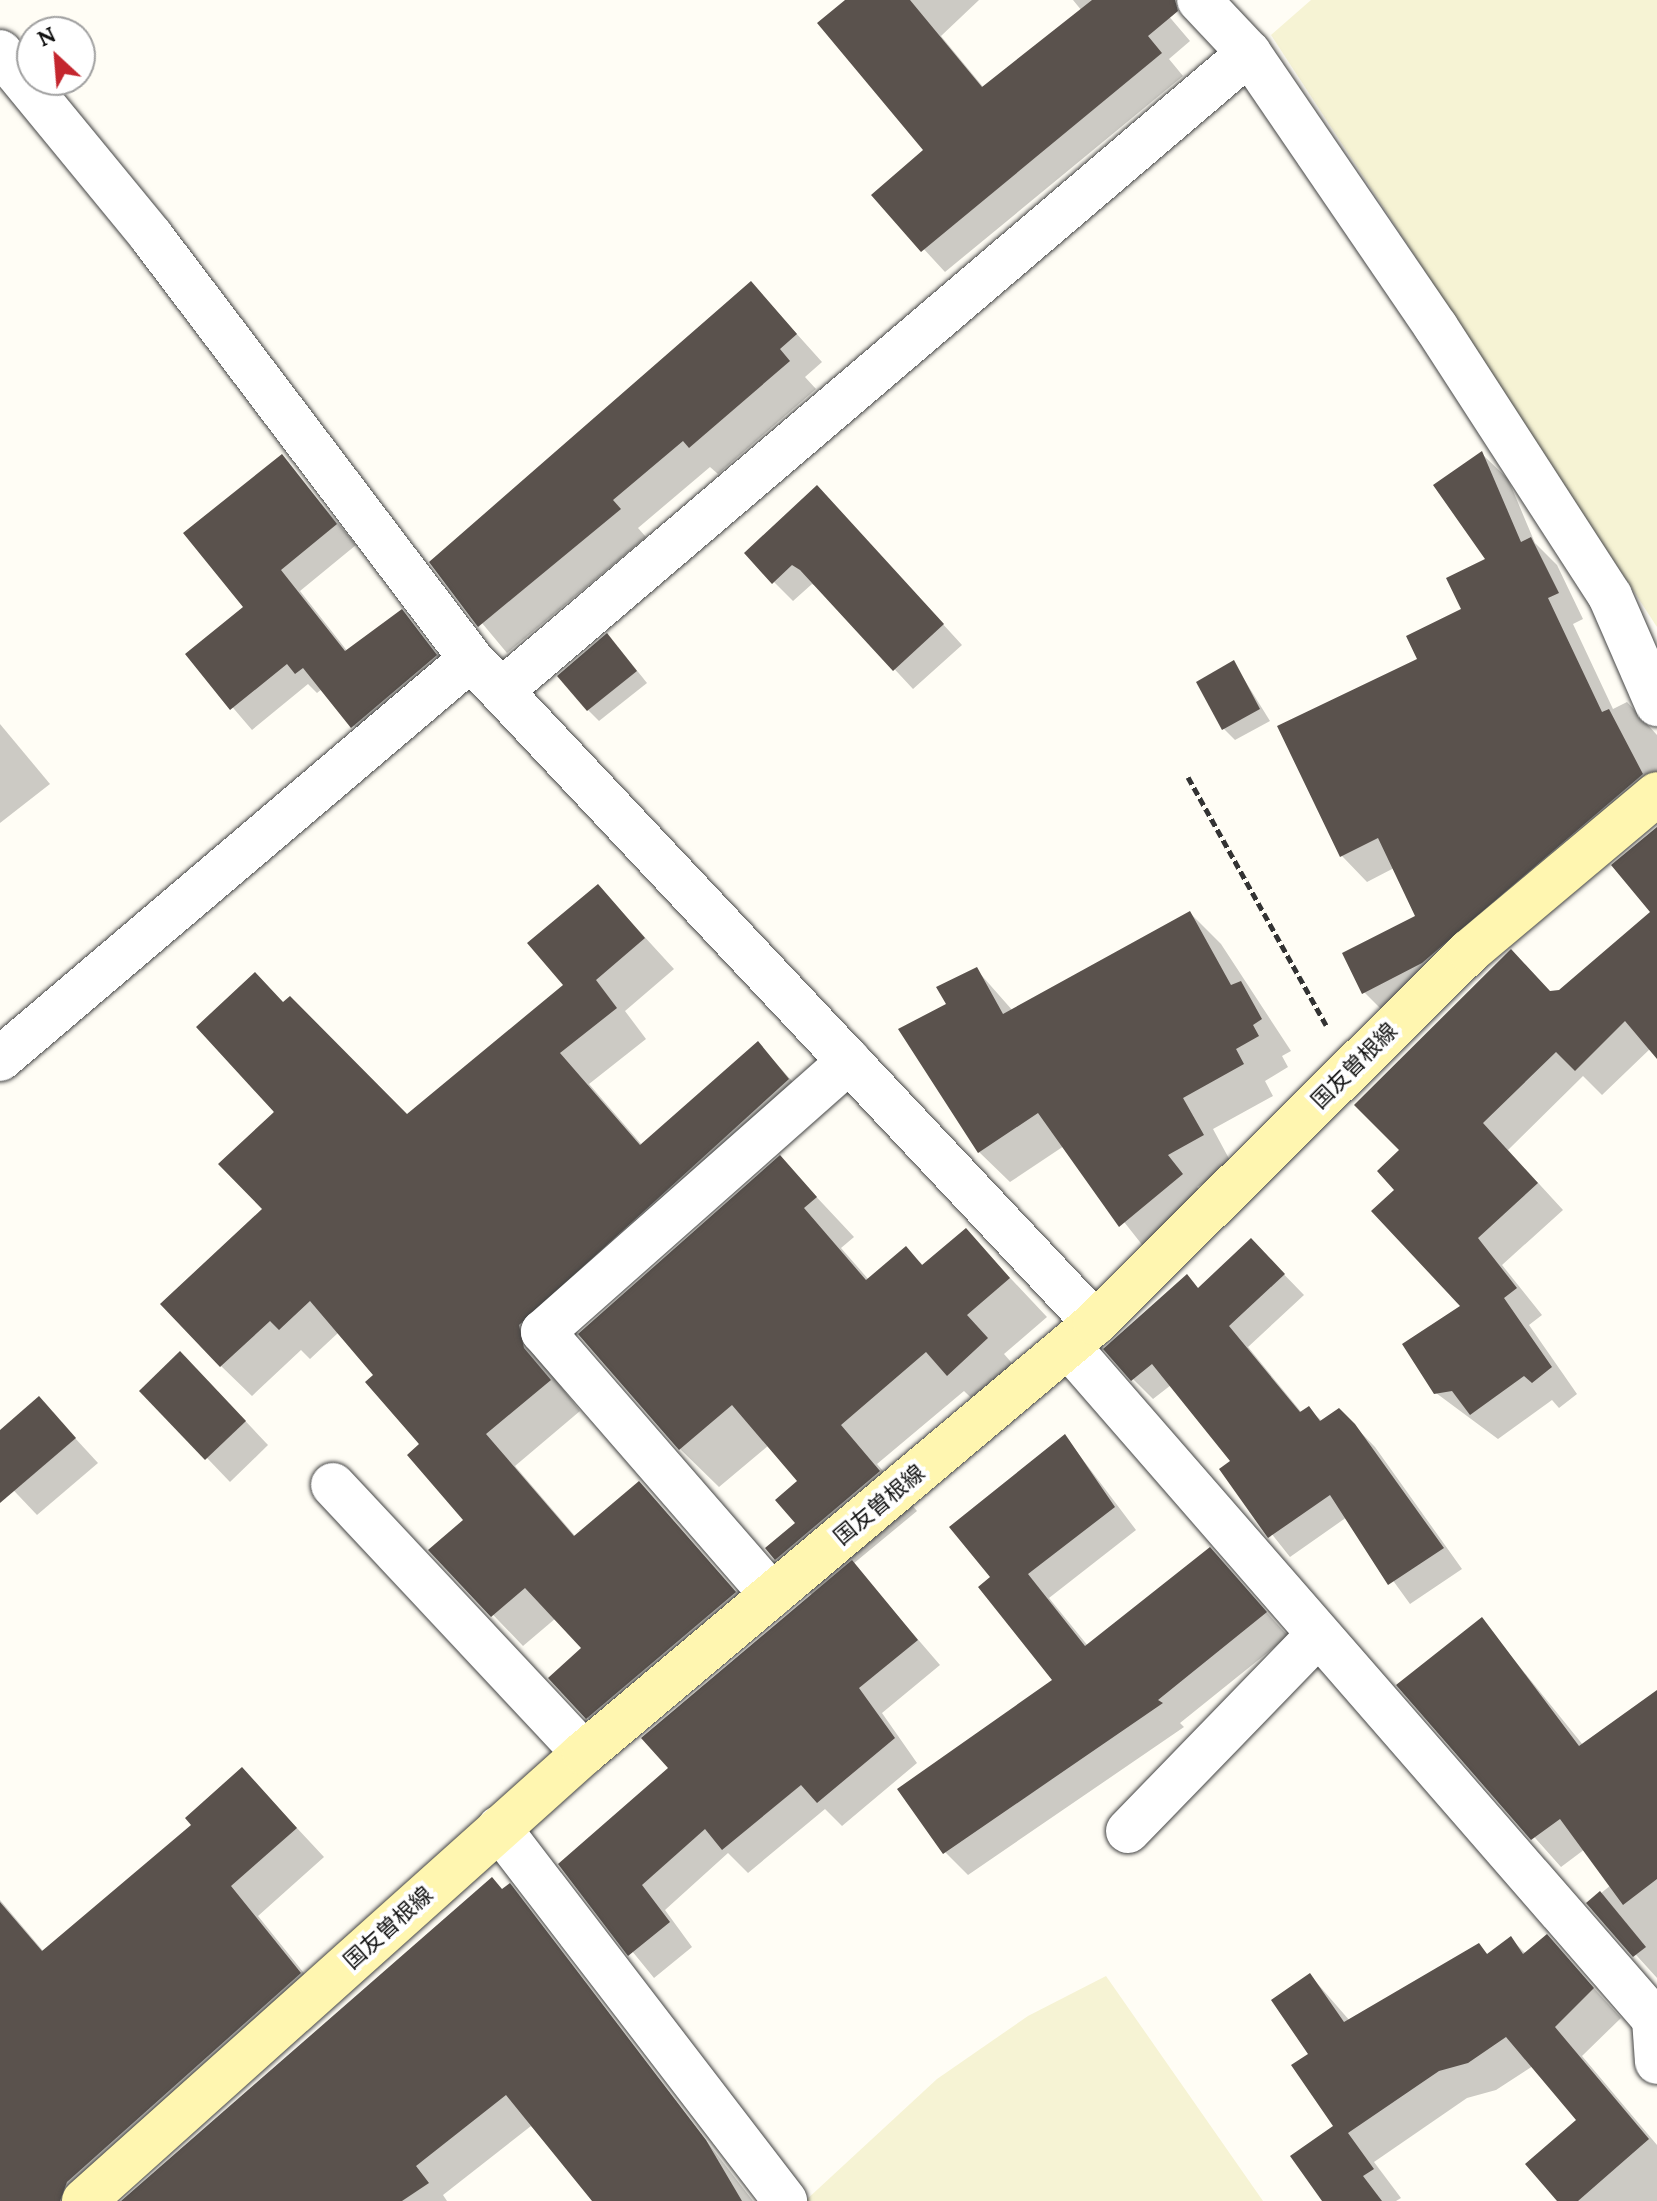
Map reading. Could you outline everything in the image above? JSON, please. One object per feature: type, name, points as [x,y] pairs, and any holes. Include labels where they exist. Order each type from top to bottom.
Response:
[{"type":"main road","name":"国友曽根線","points":[[84,2201],[584,1753],[1082,1334],[1470,951],[1657,794]]},
{"type":"street","points":[[1199,0],[1249,53],[1610,596],[1657,704]]},
{"type":"street","points":[[0,52],[151,236],[471,659],[849,1061],[1082,1334],[1317,1636],[1654,2019],[1657,2062]]},
{"type":"street","points":[[501,691],[1249,53]]},
{"type":"street","points":[[0,1059],[471,659]]},
{"type":"street","points":[[772,1595],[543,1332],[849,1061]]},
{"type":"street","points":[[333,1485],[584,1753]]},
{"type":"street","points":[[1128,1831],[1317,1636]]},
{"type":"street","points":[[499,1828],[785,2201]]},
{"type":"path","points":[[1188,777],[1351,1070]]},
{"type":"shaded area","points":[[1311,0],[1657,0],[1657,627],[1271,35]]},
{"type":"shaded area","points":[[1106,1976],[1263,2201],[805,2201],[937,2079],[1028,2016]]},
{"type":"building","points":[[845,0],[910,0],[982,87],[1092,0],[1175,0],[1178,11],[1148,36],[1162,53],[921,252],[871,195],[923,150],[817,23]]},
{"type":"building","points":[[751,281],[797,334],[780,349],[790,361],[689,448],[683,441],[613,500],[621,509],[478,627],[429,562]]},
{"type":"building","points":[[1482,451],[1521,542],[1531,537],[1559,593],[1548,598],[1602,712],[1609,709],[1643,774],[1422,963],[1362,994],[1342,953],[1415,916],[1378,838],[1340,857],[1277,726],[1417,659],[1406,636],[1461,609],[1446,578],[1485,559],[1433,485]]},
{"type":"building","points":[[282,454],[337,524],[281,570],[345,651],[402,609],[437,655],[351,728],[303,668],[295,674],[287,664],[230,710],[185,654],[243,607],[183,533]]},
{"type":"building","points":[[817,485],[944,624],[893,671],[800,570],[792,565],[772,584],[744,553]]},
{"type":"building","points":[[607,633],[637,671],[587,711],[557,676]]},
{"type":"building","points":[[1234,660],[1260,709],[1222,730],[1196,682]]},
{"type":"building","points":[[1657,827],[1657,1059],[1625,1021],[1575,1071],[1556,1052],[1483,1123],[1538,1183],[1478,1238],[1517,1288],[1504,1298],[1552,1367],[1532,1383],[1524,1376],[1470,1415],[1452,1391],[1434,1394],[1402,1344],[1460,1306],[1371,1211],[1394,1190],[1377,1171],[1399,1150],[1354,1105],[1511,949],[1550,991],[1559,990],[1650,912],[1611,865]]},
{"type":"building","points":[[598,884],[645,938],[596,980],[617,1008],[560,1053],[640,1145],[758,1041],[789,1079],[519,1325],[524,1348],[551,1380],[486,1434],[574,1536],[639,1481],[736,1592],[586,1719],[548,1678],[581,1648],[525,1588],[491,1617],[428,1550],[463,1520],[407,1455],[419,1444],[365,1382],[373,1375],[310,1301],[279,1330],[270,1321],[220,1367],[160,1304],[262,1209],[218,1164],[274,1112],[196,1027],[255,972],[283,1002],[290,996],[407,1114],[563,985],[527,943]]},
{"type":"building","points":[[1190,911],[1231,985],[1241,981],[1262,1019],[1253,1025],[1259,1036],[1236,1049],[1244,1064],[1183,1098],[1204,1135],[1168,1155],[1183,1174],[1119,1227],[1038,1113],[978,1153],[898,1029],[946,1004],[936,987],[977,967],[1003,1014]]},
{"type":"building","points":[[780,1155],[817,1197],[804,1208],[866,1280],[906,1246],[922,1265],[966,1228],[1010,1278],[967,1315],[988,1338],[947,1376],[926,1352],[841,1425],[880,1471],[775,1560],[765,1548],[795,1523],[775,1500],[797,1481],[732,1405],[679,1450],[578,1334]]},
{"type":"building","points":[[1251,1238],[1285,1274],[1229,1326],[1300,1412],[1309,1406],[1320,1421],[1339,1408],[1355,1424],[1444,1548],[1388,1585],[1330,1495],[1268,1538],[1219,1469],[1230,1461],[1152,1364],[1131,1381],[1103,1349],[1187,1274],[1198,1288]]},
{"type":"building","points":[[180,1351],[246,1421],[205,1460],[139,1391]]},
{"type":"building","points":[[39,1396],[76,1438],[0,1503],[0,1430]]},
{"type":"building","points":[[1065,1434],[1115,1507],[1028,1574],[1085,1646],[1210,1547],[1267,1612],[1158,1700],[1163,1703],[943,1854],[897,1789],[1052,1680],[978,1587],[990,1577],[949,1527]]},
{"type":"building","points":[[852,1560],[918,1640],[859,1688],[895,1738],[817,1803],[801,1785],[722,1850],[705,1829],[642,1885],[670,1922],[628,1956],[558,1864],[668,1768],[641,1738]]},
{"type":"building","points":[[1482,1617],[1579,1746],[1657,1690],[1657,1879],[1623,1905],[1560,1819],[1531,1840],[1396,1685]]},
{"type":"building","points":[[242,1767],[297,1828],[231,1886],[301,1973],[67,2182],[60,2201],[0,2201],[0,1902],[42,1951],[191,1825],[185,1818]]},
{"type":"building","points":[[492,1877],[502,1889],[510,1883],[706,2140],[742,2201],[592,2201],[506,2095],[416,2166],[429,2183],[402,2201],[121,2201]]},
{"type":"building","points":[[1600,1891],[1646,1947],[1633,1957],[1586,1903]]},
{"type":"building","points":[[1547,1934],[1594,1988],[1555,2027],[1649,2139],[1578,2201],[1557,2201],[1525,2164],[1576,2120],[1506,2037],[1468,2063],[1439,2071],[1348,2133],[1374,2169],[1363,2176],[1382,2201],[1322,2201],[1290,2156],[1333,2126],[1291,2065],[1308,2054],[1271,2000],[1310,1973],[1344,2022],[1479,1943],[1487,1954],[1511,1936],[1523,1954]]}]
